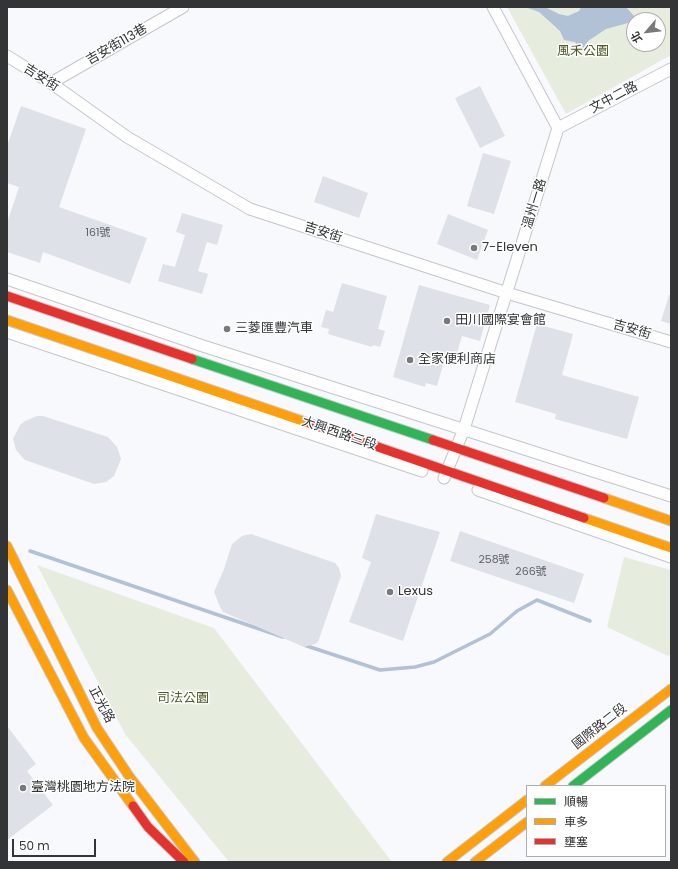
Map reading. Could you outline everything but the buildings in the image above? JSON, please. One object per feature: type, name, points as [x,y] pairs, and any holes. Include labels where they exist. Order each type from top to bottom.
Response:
[{"type":"street","name":"吉安街113巷","points":[[51,83],[183,7]]},
{"type":"street","points":[[492,7],[558,128]]},
{"type":"street","name":"吉安街","points":[[7,56],[51,83],[127,137],[250,209],[507,293],[671,342]]},
{"type":"street","name":"文中二路","points":[[558,128],[671,69]]},
{"type":"street","name":"溫州一路","points":[[446,475],[464,429],[558,128]]},
{"type":"street","points":[[7,279],[203,346],[671,496]]},
{"type":"street","name":"大興西路三段","points":[[7,296],[671,521]]},
{"type":"street","name":"大興西路三段","points":[[7,320],[446,475],[671,557]]},
{"type":"street","name":"大興西路三段","points":[[7,332],[671,548]]},
{"type":"street","name":"正光路","points":[[7,546],[97,728],[134,782],[195,862]]},
{"type":"street","points":[[7,590],[84,738],[148,827],[184,862]]},
{"type":"street","name":"國際路二段","points":[[546,785],[671,688]]},
{"type":"street","points":[[574,785],[671,710]]},
{"type":"street","points":[[122,792],[134,782]]},
{"type":"street","points":[[447,862],[526,801]]},
{"type":"street","points":[[475,862],[526,823]]},
{"type":"green space","name":"風禾公園","points":[[507,7],[671,7],[671,55],[566,114]]},
{"type":"green space","points":[[624,557],[671,570],[671,654],[668,656],[607,627]]},
{"type":"green space","name":"司法公園","points":[[37,565],[214,628],[392,862],[229,862],[125,734]]},
{"type":"water","points":[[525,7],[545,7],[559,14],[568,16],[579,11],[581,7],[626,7],[630,12],[626,12],[626,24],[606,29],[588,41],[582,51],[575,42],[564,40],[560,31],[539,12]]},
{"type":"waterway","points":[[30,551],[283,637]]},
{"type":"waterway","points":[[304,645],[380,670],[415,667],[434,662],[490,634],[517,611],[537,600],[590,621]]},
{"type":"traffic: fast","points":[[192,359],[433,440]]},
{"type":"traffic: fast","points":[[574,785],[671,710]]},
{"type":"traffic: slow","points":[[7,320],[311,424]]},
{"type":"traffic: slow","points":[[604,498],[671,521]]},
{"type":"traffic: slow","points":[[584,518],[671,548]]},
{"type":"traffic: slow","points":[[7,546],[97,728],[129,776],[195,862]]},
{"type":"traffic: slow","points":[[7,590],[84,738],[133,806]]},
{"type":"traffic: slow","points":[[546,785],[671,689]]},
{"type":"traffic: slow","points":[[447,862],[526,801]]},
{"type":"traffic: slow","points":[[475,862],[526,823]]},
{"type":"traffic: jam","points":[[7,296],[192,359]]},
{"type":"traffic: jam","points":[[311,424],[584,518]]},
{"type":"traffic: jam","points":[[433,440],[604,498]]},
{"type":"traffic: jam","points":[[133,806],[148,827],[184,862]]},
{"type":"place","name":"7-Eleven","points":[[474,248]]},
{"type":"place","name":"田川國際宴會館","points":[[447,321]]},
{"type":"place","name":"三菱匯豐汽車","points":[[227,329]]},
{"type":"place","name":"全家便利商店","points":[[410,360]]},
{"type":"place","name":"Lexus","points":[[390,592]]},
{"type":"place","name":"臺灣桃園地方法院","points":[[23,788]]}]
